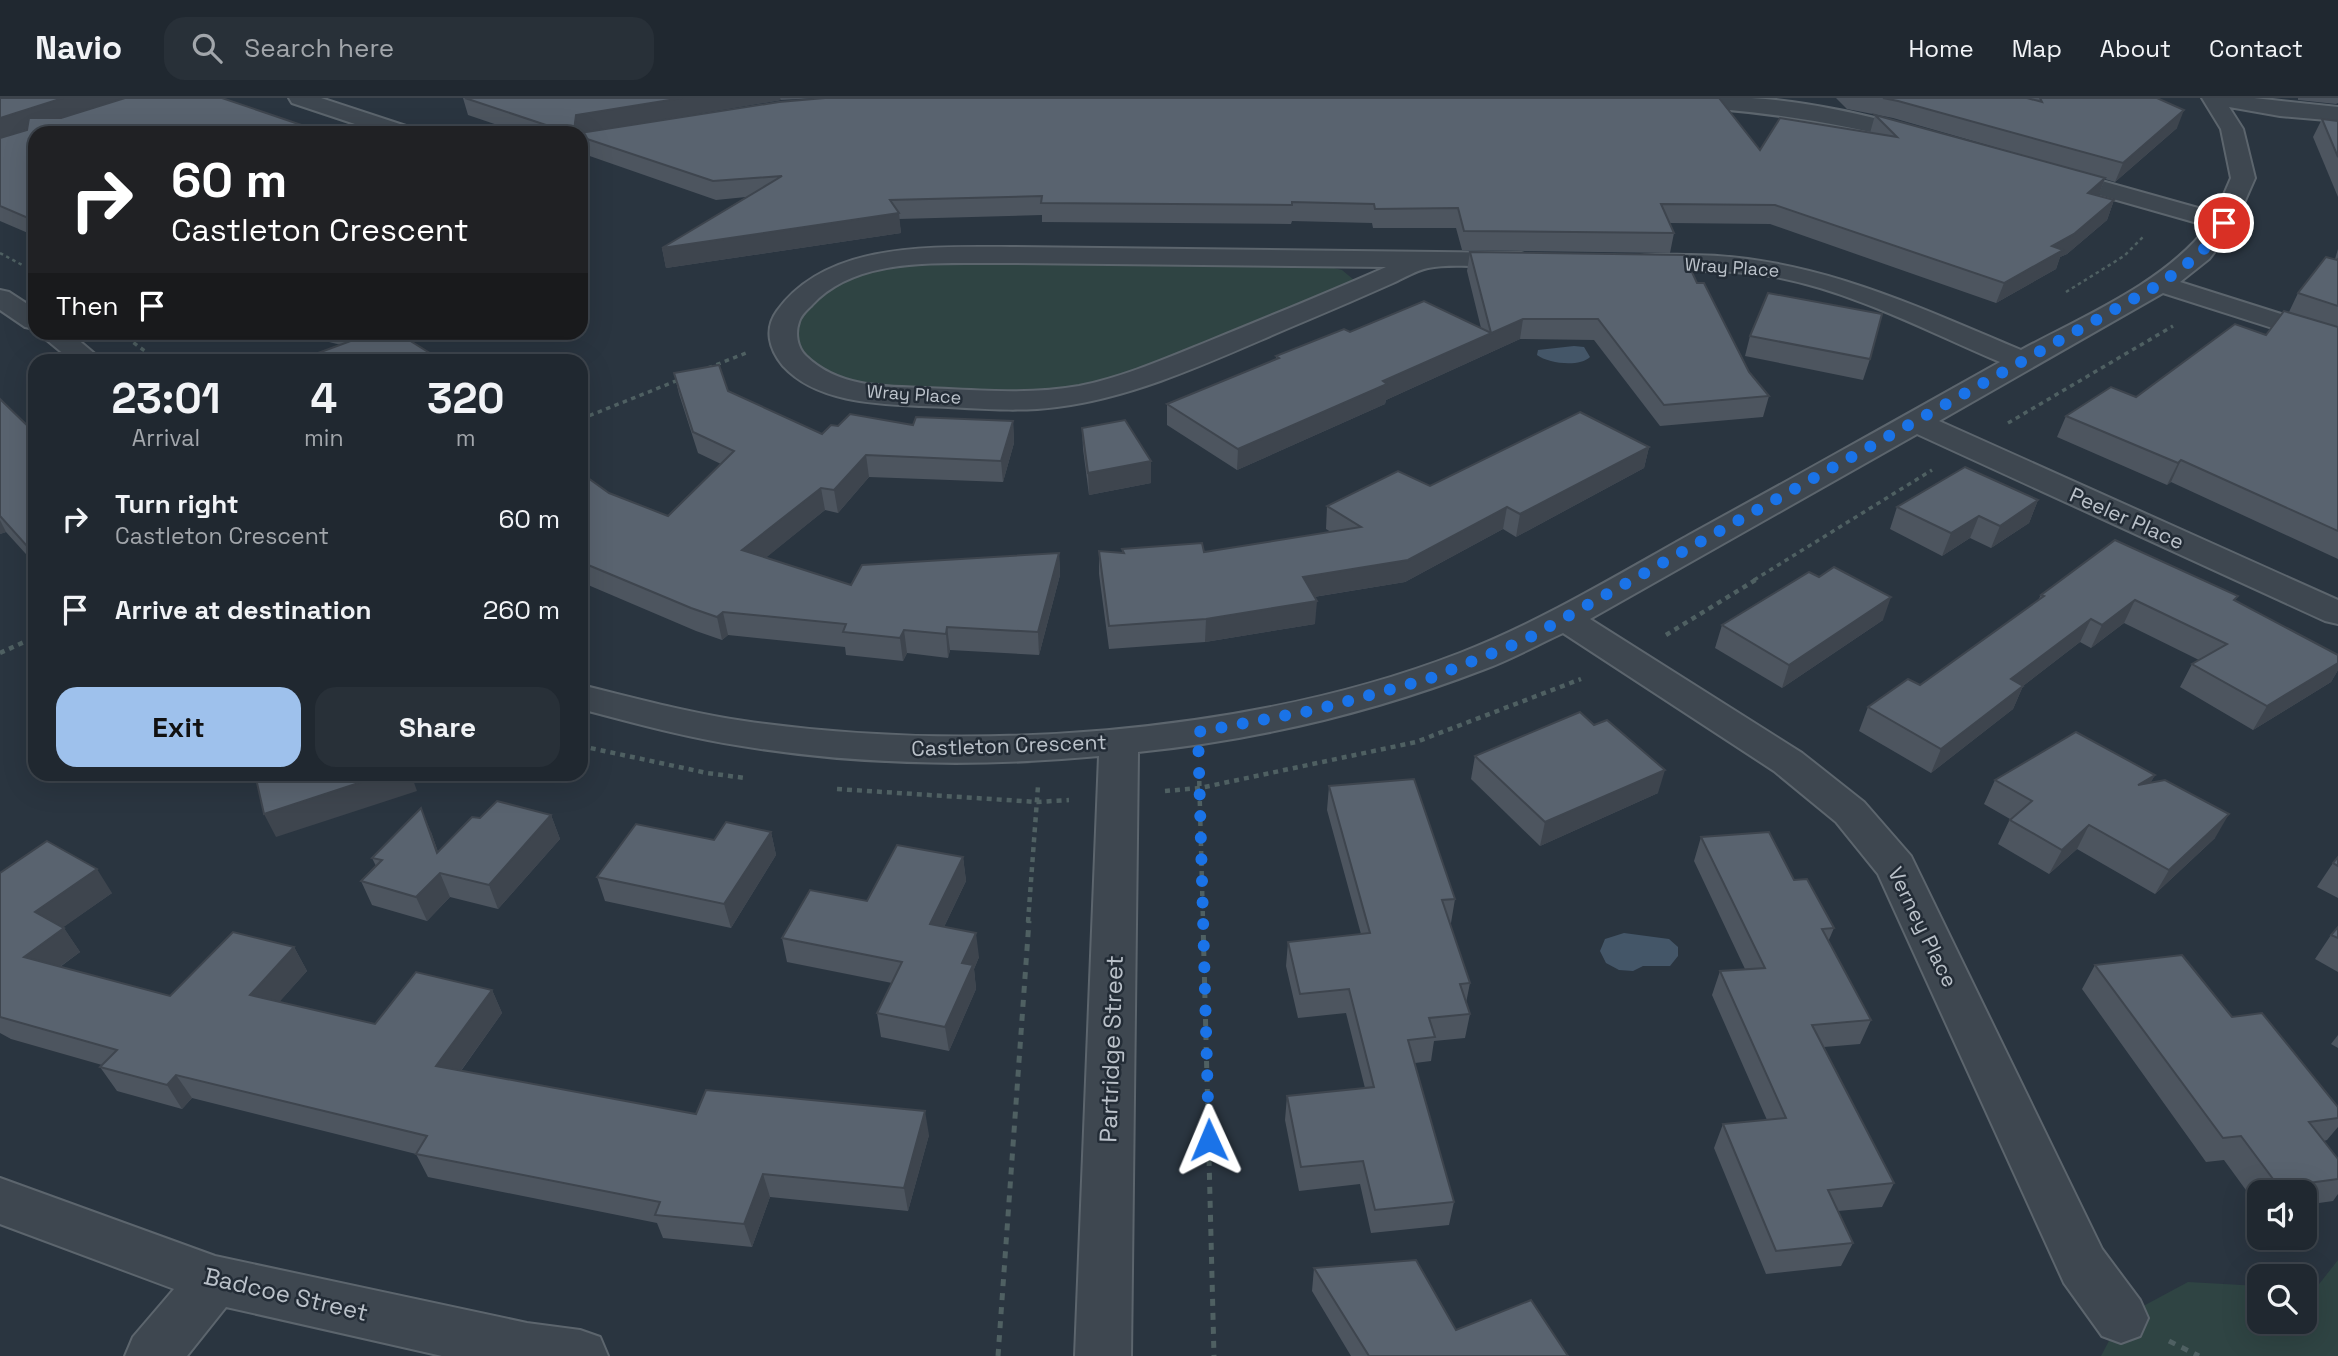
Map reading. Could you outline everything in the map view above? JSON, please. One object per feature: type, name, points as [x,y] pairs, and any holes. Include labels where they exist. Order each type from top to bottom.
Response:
[{"type":"street","points":[[300,98],[383,126]]},
{"type":"street","points":[[2214,98],[2280,109],[2338,114]]},
{"type":"street","name":"Castleton Crescent","points":[[588,699],[698,726],[765,737],[907,750],[1041,749],[1198,732],[1315,710],[1428,679],[1525,640],[1565,619],[2160,284],[2200,254],[2224,223],[2243,178],[2232,129],[2214,98]]},
{"type":"street","points":[[2329,98],[2338,99]]},
{"type":"street","points":[[1649,100],[1768,101],[1840,115],[1937,141]]},
{"type":"street","points":[[2232,129],[2245,120],[2280,109]]},
{"type":"street","points":[[2031,168],[2224,223]]},
{"type":"street","name":"Wray Place","points":[[1423,260],[1349,294],[1122,385],[1056,398],[910,397],[847,388],[807,371],[794,361],[783,338],[786,319],[799,301],[816,286],[850,271],[889,261],[928,256],[1423,260],[1549,262]]},
{"type":"street","name":"Wray Place","points":[[1619,262],[1730,264],[1792,272],[1849,290],[2024,362]]},
{"type":"street","points":[[2160,284],[2338,341]]},
{"type":"street","points":[[0,298],[28,316]]},
{"type":"street","points":[[62,340],[80,354]]},
{"type":"street","name":"Peeler Place","points":[[1916,422],[2338,613]]},
{"type":"street","name":"Verney Place","points":[[1565,619],[1788,762],[1850,811],[1896,867],[2082,1266],[2120,1318]]},
{"type":"street","name":"Partridge Street","points":[[1103,1356],[1119,742]]},
{"type":"street","name":"Badcoe Street","points":[[0,1201],[215,1280],[527,1349],[580,1356]]},
{"type":"street","points":[[153,1356],[215,1280]]},
{"type":"path","points":[[2059,297],[2124,256],[2155,224],[2165,206]]},
{"type":"path","points":[[0,253],[28,268]]},
{"type":"path","points":[[707,369],[783,338]]},
{"type":"path","points":[[130,340],[149,354]]},
{"type":"path","points":[[588,416],[682,379]]},
{"type":"path","points":[[0,653],[28,640]]},
{"type":"path","points":[[1198,732],[1214,1356]]},
{"type":"path","points":[[998,1356],[1041,749]]},
{"type":"green space","points":[[924,262],[1322,265],[1342,270],[1354,280],[1354,285],[1136,374],[1064,388],[982,394],[883,389],[841,376],[822,367],[806,354],[797,340],[798,323],[812,304],[824,294],[864,274]]},
{"type":"green space","points":[[2338,1260],[2338,1356],[2101,1356],[2121,1318],[2188,1282],[2247,1285],[2247,1334],[2317,1334],[2317,1287]]},
{"type":"water","points":[[1584,347],[1590,357],[1579,362],[1564,363],[1549,361],[1537,355],[1538,350]]},
{"type":"water","points":[[1624,933],[1669,939],[1678,947],[1678,956],[1670,966],[1643,966],[1633,971],[1619,970],[1606,963],[1600,951],[1605,939]]},
{"type":"building","points":[[0,98],[63,98],[0,118]]},
{"type":"building","points":[[125,98],[222,98],[304,126],[28,126],[28,218],[0,206],[0,138],[27,130],[29,118],[61,118]]},
{"type":"building","points":[[465,98],[682,98],[576,115],[575,126],[549,126]]},
{"type":"building","points":[[825,98],[1719,98],[1760,150],[1780,118],[1897,137],[1875,115],[2105,178],[2088,193],[2114,200],[2074,234],[2052,246],[2063,250],[2004,283],[1775,205],[1661,204],[1674,233],[1464,231],[1458,208],[1375,209],[1374,204],[1041,203],[1042,196],[890,200],[899,213],[662,248],[782,176],[713,181],[588,139],[588,132],[779,102]]},
{"type":"building","points":[[1883,98],[2027,98],[2042,102],[2040,98],[2157,98],[2184,110],[2123,163]]},
{"type":"building","points":[[2322,119],[2338,121],[2338,157]]},
{"type":"building","points":[[1470,252],[1684,255],[1697,283],[1704,283],[1749,372],[1769,396],[1664,405],[1598,319],[1523,319],[1383,381],[1387,384],[1238,449],[1167,404],[1279,358],[1276,356],[1344,329],[1350,332],[1424,301],[1491,333]]},
{"type":"building","points":[[2326,257],[2338,259],[2338,306],[2298,293]]},
{"type":"building","points":[[1768,293],[1882,314],[1870,359],[1750,336]]},
{"type":"building","points":[[2284,311],[2338,327],[2338,531],[2181,460],[2178,463],[2066,416],[2111,387],[2136,397],[2235,324],[2266,335]]},
{"type":"building","points":[[353,340],[409,340],[431,354],[315,354]]},
{"type":"building","points":[[719,365],[728,391],[822,434],[831,425],[838,426],[850,414],[913,425],[916,417],[1013,421],[1001,461],[866,455],[834,490],[821,488],[742,550],[851,585],[862,565],[1059,553],[1038,632],[947,627],[946,634],[904,630],[900,638],[843,632],[846,624],[723,612],[717,617],[588,565],[588,478],[609,493],[668,516],[734,451],[693,432],[674,373]]},
{"type":"building","points":[[0,399],[28,426],[28,547],[0,516]]},
{"type":"building","points":[[1580,412],[1649,447],[1520,514],[1507,507],[1408,560],[1303,577],[1317,601],[1206,619],[1109,626],[1099,551],[1124,553],[1122,549],[1202,543],[1204,552],[1361,527],[1327,506],[1398,471],[1430,486]]},
{"type":"building","points":[[1125,420],[1151,461],[1088,473],[1082,428]]},
{"type":"building","points":[[1965,467],[2038,500],[2000,526],[1979,516],[1951,533],[1897,507]]},
{"type":"building","points":[[2115,540],[2238,596],[2234,600],[2338,655],[2338,663],[2267,706],[2192,664],[2227,644],[2135,600],[2102,625],[2091,619],[2011,679],[2023,686],[1941,749],[1868,707],[1908,679],[1920,685],[2044,596],[2041,595]]},
{"type":"building","points":[[1834,567],[1891,597],[1789,665],[1722,625],[1809,572],[1819,577]]},
{"type":"building","points":[[1580,712],[1594,725],[1607,720],[1665,770],[1545,822],[1475,756]]},
{"type":"building","points":[[2076,732],[2155,775],[2138,785],[2165,780],[2229,814],[2169,870],[2089,825],[2062,850],[2010,820],[2032,801],[1995,780]]},
{"type":"building","points":[[1414,779],[1455,899],[1442,900],[1470,983],[1460,984],[1470,1014],[1429,1018],[1435,1037],[1408,1040],[1454,1202],[1375,1210],[1363,1161],[1301,1167],[1287,1096],[1374,1087],[1349,989],[1300,994],[1288,942],[1370,933],[1329,786]]},
{"type":"building","points":[[257,781],[365,781],[264,814]]},
{"type":"building","points":[[497,801],[551,815],[489,885],[440,873],[416,897],[361,881],[382,860],[372,858],[421,808],[437,853],[472,817],[480,818]]},
{"type":"building","points":[[726,822],[771,832],[724,904],[597,877],[636,824],[714,840]]},
{"type":"building","points":[[1769,832],[1794,880],[1807,879],[1834,928],[1822,929],[1871,1020],[1812,1025],[1894,1183],[1828,1190],[1853,1243],[1776,1251],[1723,1124],[1786,1118],[1720,971],[1765,968],[1701,837]]},
{"type":"building","points":[[47,841],[97,869],[35,912],[64,928],[24,957],[170,996],[233,932],[294,947],[250,995],[375,1024],[416,972],[492,990],[436,1066],[696,1114],[706,1090],[925,1111],[904,1188],[763,1174],[744,1224],[655,1215],[660,1202],[416,1154],[427,1136],[176,1075],[167,1085],[100,1067],[117,1050],[0,1017],[0,873]]},
{"type":"building","points":[[897,845],[963,857],[930,924],[976,933],[962,963],[973,965],[945,1027],[877,1013],[902,962],[782,938],[810,890],[867,901]]},
{"type":"building","points":[[2338,927],[2338,938],[2331,935]]},
{"type":"building","points":[[2182,955],[2232,1017],[2262,1013],[2338,1107],[2338,1118],[2309,1122],[2338,1159],[2338,1179],[2317,1182],[2274,1180],[2241,1136],[2223,1138],[2095,965]]},
{"type":"building","points":[[1416,1260],[1456,1330],[1531,1300],[1568,1356],[1369,1356],[1314,1268]]},
{"type":"route","points":[[1209,1140],[1198,732],[1315,710],[1428,679],[1525,640],[2160,284],[2200,254],[2224,223]]}]
